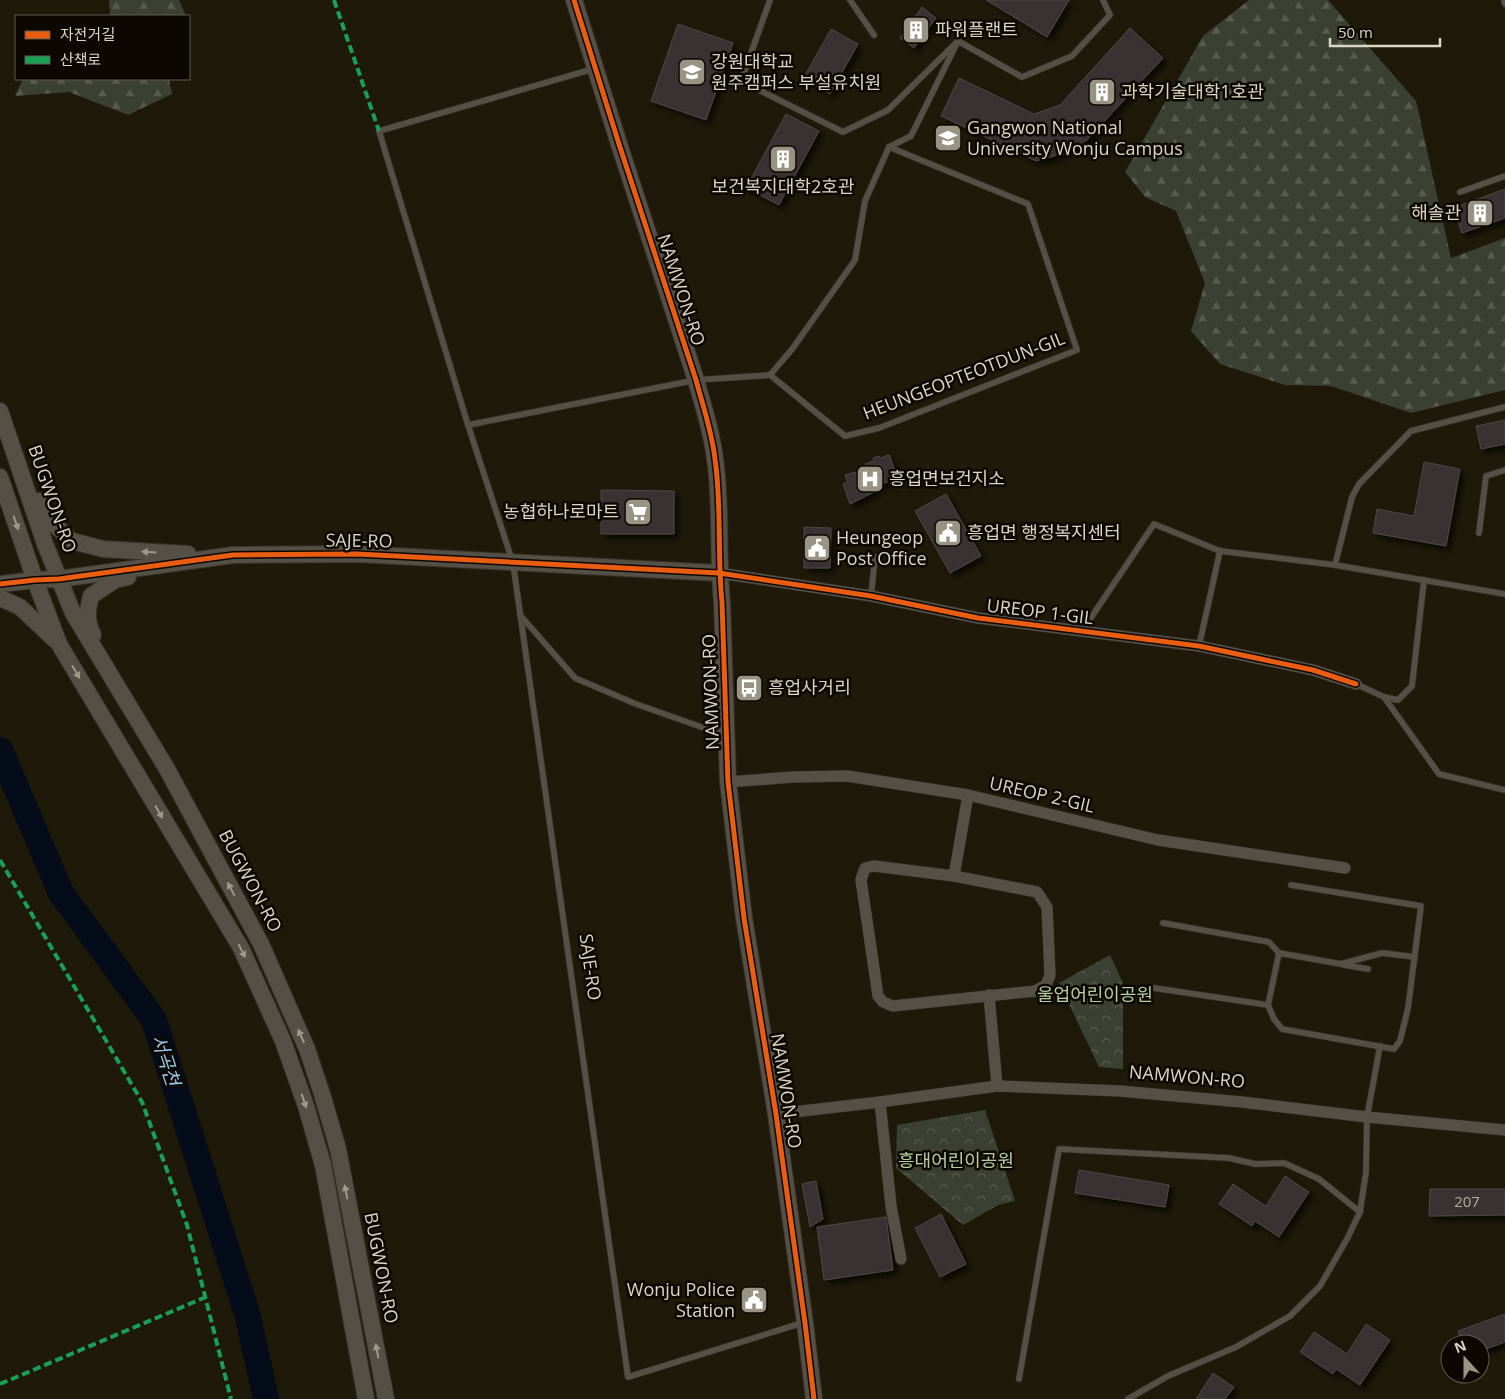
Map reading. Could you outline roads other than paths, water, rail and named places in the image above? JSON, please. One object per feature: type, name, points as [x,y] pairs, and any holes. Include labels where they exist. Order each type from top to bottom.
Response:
[{"type":"street","name":"NAMWON-RO","points":[[574,0],[696,380],[715,458],[719,506],[719,573],[722,602],[728,782],[744,918],[776,1114],[814,1399]]},
{"type":"street","points":[[0,409],[6,418],[44,515],[72,541],[103,549],[233,556]]},
{"type":"street","name":"BUGWON-RO","points":[[0,409],[45,544],[73,612],[167,769],[261,944],[307,1049],[338,1149],[386,1399]]},
{"type":"street","points":[[0,477],[59,644],[241,948],[283,1041],[306,1106],[323,1165],[366,1399]]},
{"type":"street","name":"SAJE-RO","points":[[0,584],[59,579],[233,556],[357,554],[719,573]]},
{"type":"street","points":[[126,700],[90,627],[87,612],[91,596],[115,580],[233,556]]},
{"type":"street","name":"UREOP 1-GIL","points":[[719,573],[871,596],[978,618],[1199,646],[1312,670],[1356,684]]},
{"type":"street","points":[[5,601],[20,607],[59,644]]},
{"type":"street","name":"UREOP 2-GIL","points":[[728,782],[847,776],[968,795],[1158,840],[1345,868]]},
{"type":"street","points":[[954,876],[968,795]]},
{"type":"street","points":[[874,866],[954,876],[1036,892],[1046,907],[1050,976],[1046,985],[1035,991],[893,1006],[883,1002],[878,996],[861,880],[865,868],[874,866]]},
{"type":"street","points":[[989,995],[997,1086]]},
{"type":"street","name":"NAMWON-RO","points":[[776,1114],[997,1086],[1120,1090],[1505,1130]]},
{"type":"street","points":[[880,1102],[891,1206],[901,1259]]},
{"type":"lane","points":[[770,0],[741,81],[843,132],[888,110],[958,40]]},
{"type":"lane","points":[[850,0],[874,35]]},
{"type":"lane","points":[[958,40],[1022,77],[1072,56],[1110,15],[1103,0]]},
{"type":"lane","points":[[1504,0],[1505,4]]},
{"type":"lane","points":[[468,425],[696,380],[770,376],[793,348],[855,260],[865,201],[889,147],[911,136],[958,40]]},
{"type":"lane","points":[[512,563],[379,131],[596,68]]},
{"type":"lane","name":"HEUNGEOPTEOTDUN-GIL","points":[[770,376],[845,436],[880,428],[1077,350],[1028,204],[889,147]]},
{"type":"lane","points":[[1460,192],[1505,176]]},
{"type":"lane","points":[[1335,565],[1352,498],[1359,484],[1411,431],[1505,407]]},
{"type":"lane","points":[[1479,533],[1486,476],[1505,470]]},
{"type":"lane","name":"UREOP 1-GIL","points":[[1082,631],[1154,524],[1220,550],[1335,565],[1505,594]]},
{"type":"lane","points":[[1199,646],[1220,550]]},
{"type":"lane","points":[[871,596],[875,557]]},
{"type":"lane","name":"SAJE-RO","points":[[512,563],[628,1377],[805,1323]]},
{"type":"lane","points":[[1384,697],[1398,700],[1412,686],[1424,580]]},
{"type":"lane","name":"NAMWON-RO","points":[[520,616],[575,678],[636,704],[726,736]]},
{"type":"lane","name":"UREOP 1-GIL","points":[[1356,684],[1384,697]]},
{"type":"lane","points":[[1384,697],[1438,774],[1505,790]]},
{"type":"lane","points":[[1279,953],[1268,1005],[1282,1029],[1394,1049],[1400,1041],[1408,1008],[1421,906],[1291,885]]},
{"type":"lane","points":[[1163,923],[1269,942],[1279,953],[1368,969]]},
{"type":"lane","points":[[1342,964],[1382,953],[1415,957]]},
{"type":"lane","points":[[1154,988],[1268,1005]]},
{"type":"lane","points":[[1128,1399],[1168,1376],[1236,1347],[1290,1316],[1320,1286],[1360,1212],[1366,1172],[1367,1117],[1380,1046]]},
{"type":"lane","points":[[1019,1379],[1060,1149],[1228,1158],[1255,1164],[1284,1164],[1319,1180],[1360,1212]]},
{"type":"waterway","name":"서곡천","points":[[0,750],[61,893],[154,1020],[248,1317],[266,1399]]},
{"type":"place","name":"파워플랜트","points":[[916,30]]},
{"type":"place","name":"강원대학교 원주캠퍼스 부설유치원","points":[[692,72]]},
{"type":"place","name":"과학기술대학1호관","points":[[1102,92]]},
{"type":"place","name":"Gangwon National University Wonju Campus","points":[[948,138]]},
{"type":"place","name":"보건복지대학2호관","points":[[783,159]]},
{"type":"place","name":"해솔관","points":[[1480,213]]},
{"type":"place","name":"흥업면보건지소","points":[[870,479]]},
{"type":"place","name":"농협하나로마트","points":[[638,512]]},
{"type":"place","name":"흥업면 행정복지센터","points":[[948,533]]},
{"type":"place","name":"Heungeop Post Office","points":[[817,548]]},
{"type":"place","name":"흥업사거리","points":[[749,688]]},
{"type":"place","name":"Wonju Police Station","points":[[754,1300]]},
{"type":"park label","name":"울업어린이공원","points":[[1095,995]]},
{"type":"park label","name":"흥대어린이공원","points":[[956,1161]]}]
